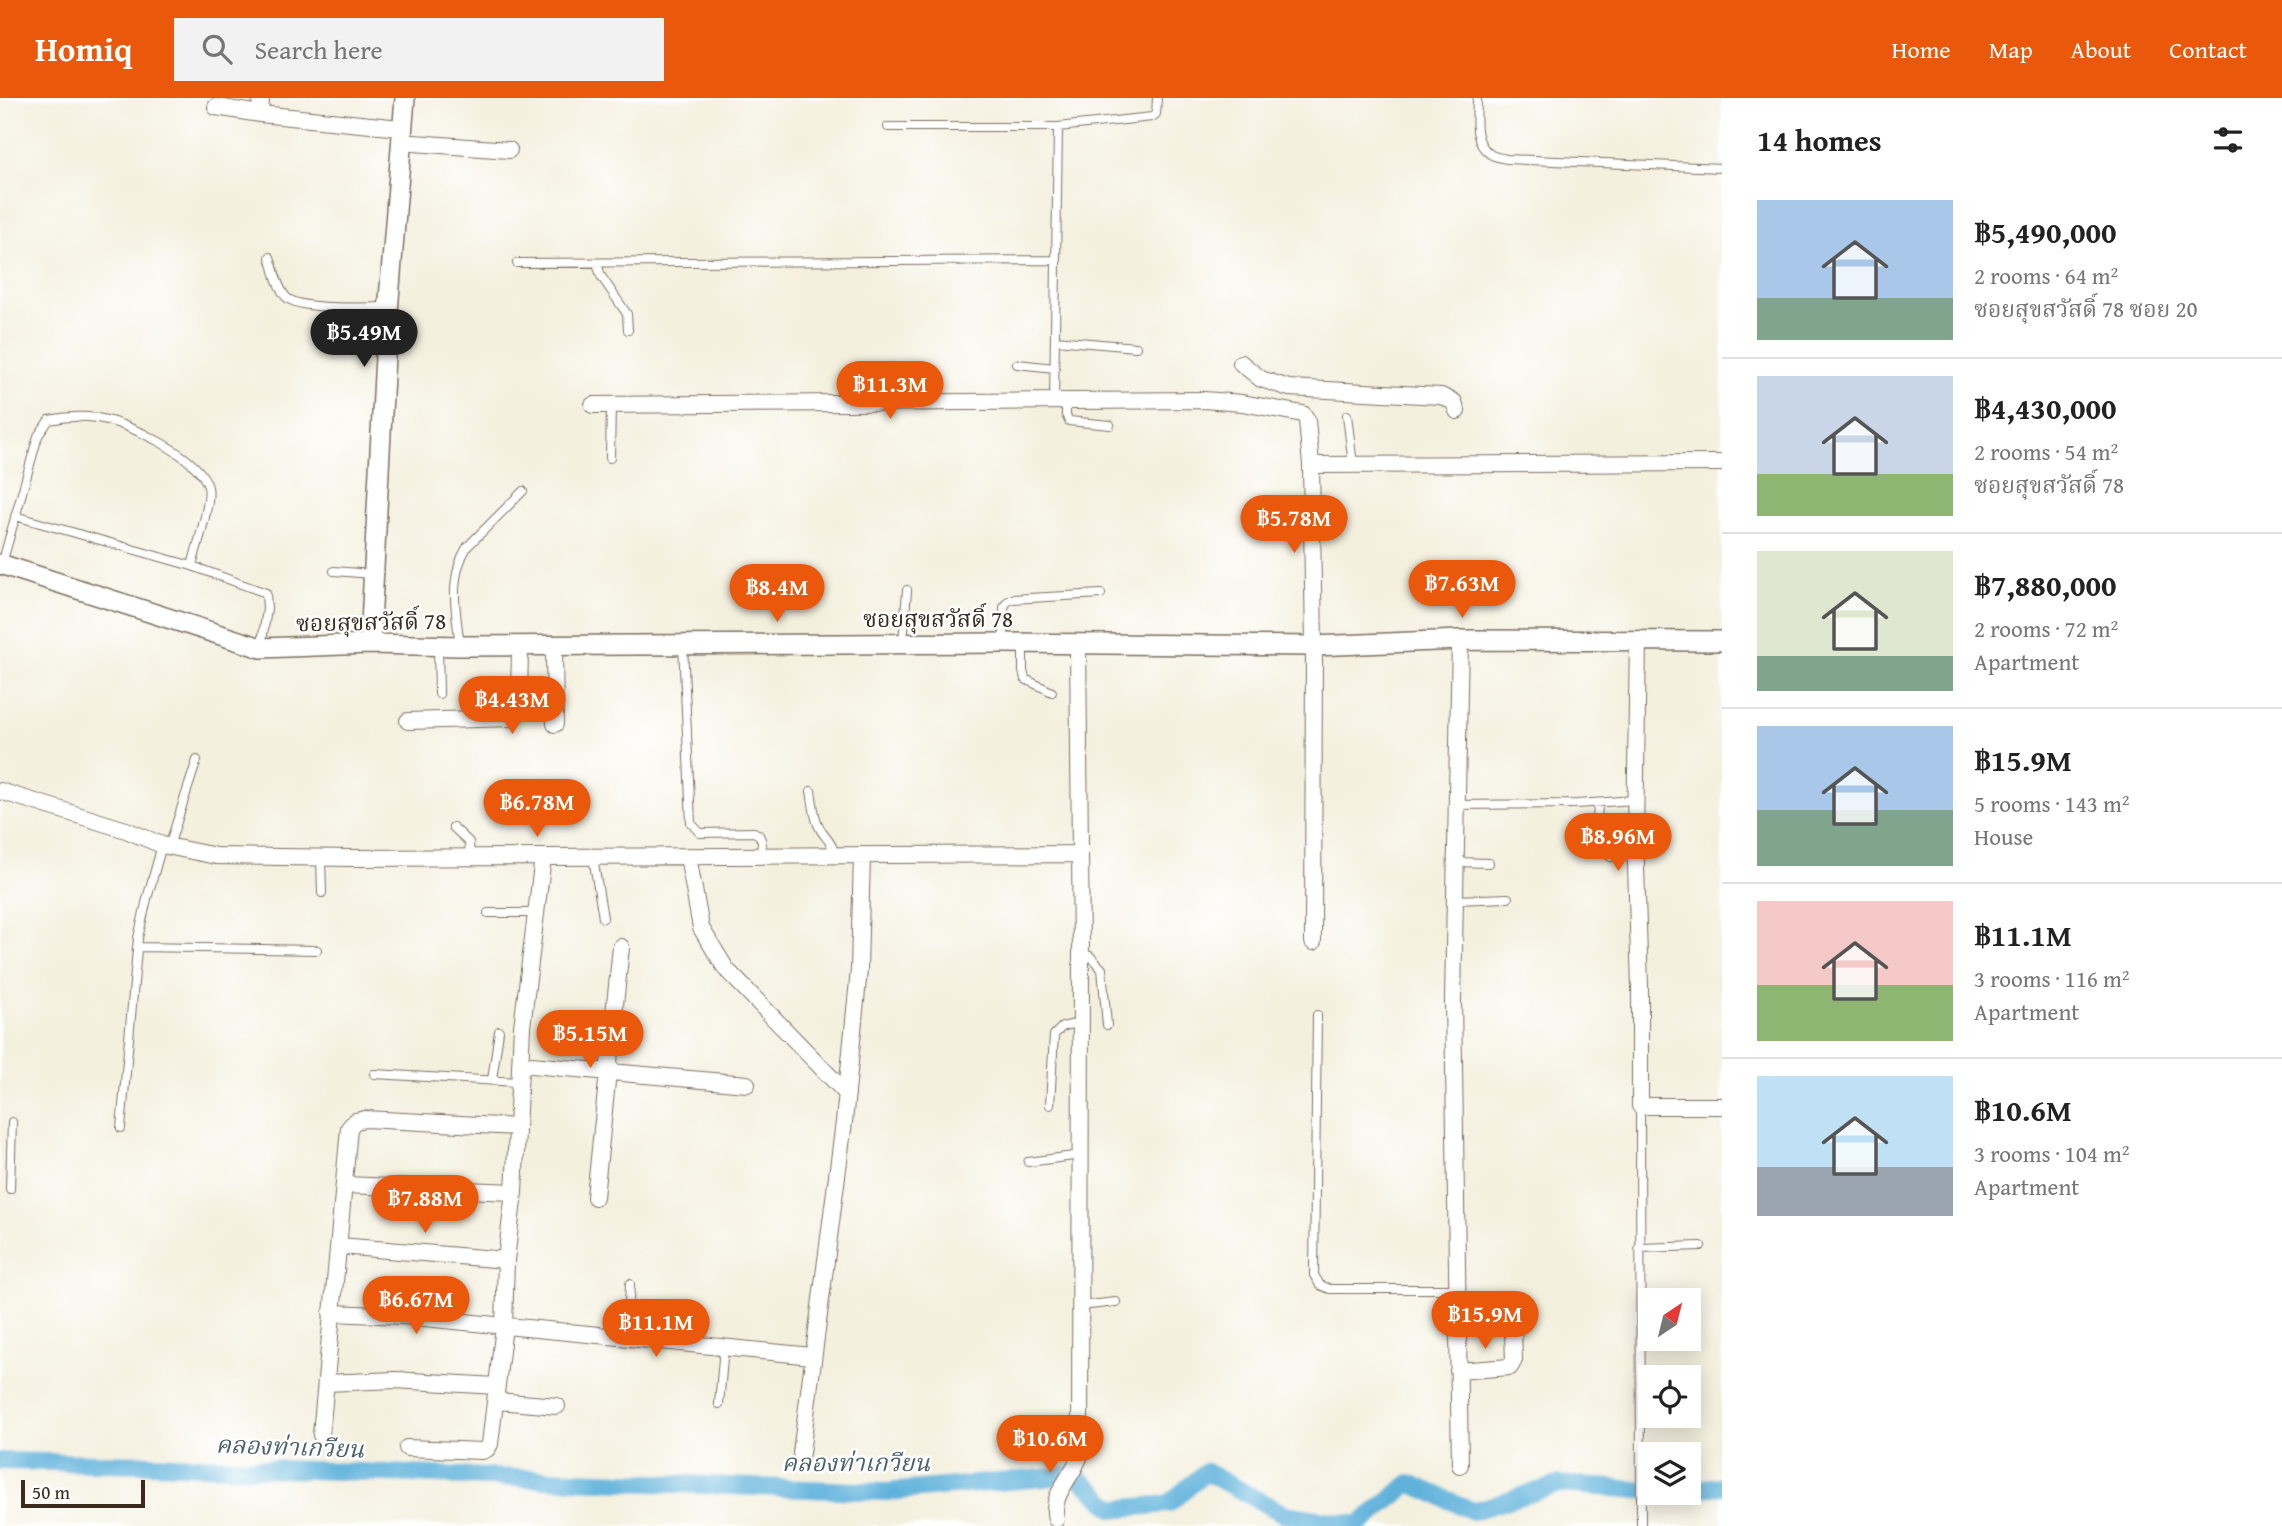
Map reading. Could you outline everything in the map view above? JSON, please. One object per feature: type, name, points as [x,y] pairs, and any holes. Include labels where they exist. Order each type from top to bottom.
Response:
[{"type":"street","points":[[370,644],[388,307],[405,98]]},
{"type":"street","points":[[216,107],[261,106],[400,135],[509,150]]},
{"type":"street","points":[[1241,363],[1271,383],[1311,390],[1441,396],[1454,402],[1457,411]]},
{"type":"street","points":[[1303,414],[1311,390]]},
{"type":"street","points":[[593,405],[1196,400],[1242,403],[1303,414],[1307,420],[1311,465],[1314,646],[1313,942]]},
{"type":"street","points":[[1311,465],[1722,463]]},
{"type":"street","name":"ซอยสุขสวัสดิ์ 78","points":[[1,564],[261,648],[370,644],[460,646],[1013,643],[1314,646],[1460,640],[1722,640]]},
{"type":"street","points":[[1460,640],[1453,999],[1460,1465]]},
{"type":"street","points":[[1637,640],[1635,800],[1640,1106],[1722,1106]]},
{"type":"street","points":[[1056,1519],[1055,1501],[1076,1468],[1080,1455],[1082,953],[1078,644]]},
{"type":"street","points":[[408,721],[512,718],[519,707],[520,645]]},
{"type":"street","points":[[554,645],[555,724]]},
{"type":"street","points":[[0,790],[166,845],[216,856],[470,858],[1080,854]]},
{"type":"street","points":[[801,1453],[847,1094],[859,970],[862,855]]},
{"type":"street","points":[[688,856],[701,928],[726,969],[847,1094]]},
{"type":"street","points":[[407,1448],[482,1451],[488,1448],[504,1326],[522,1027],[543,857]]},
{"type":"street","points":[[595,1197],[621,947]]},
{"type":"street","points":[[520,1064],[747,1084]]},
{"type":"street","points":[[321,1434],[349,1128],[355,1121],[365,1119],[517,1127]]},
{"type":"street","points":[[345,1185],[514,1192]]},
{"type":"street","points":[[340,1246],[506,1261]]},
{"type":"street","points":[[331,1313],[404,1316],[812,1356]]},
{"type":"street","points":[[1458,1371],[1510,1367],[1514,1360],[1513,1332]]},
{"type":"street","points":[[326,1383],[396,1380],[496,1394],[557,1406]]},
{"type":"lane","points":[[888,127],[1058,127],[1152,117],[1156,114],[1157,98]]},
{"type":"lane","points":[[1477,98],[1476,131],[1481,144],[1490,154],[1507,159],[1722,168]]},
{"type":"lane","points":[[1058,127],[1055,368],[1060,402],[1069,421],[1110,425]]},
{"type":"lane","points":[[270,257],[282,291],[289,300],[320,307],[388,307]]},
{"type":"lane","points":[[517,263],[1056,260]]},
{"type":"lane","points":[[597,263],[601,276],[627,314],[628,330]]},
{"type":"lane","points":[[1055,340],[1136,347]]},
{"type":"lane","points":[[1017,364],[1055,368]]},
{"type":"lane","points":[[610,458],[611,405]]},
{"type":"lane","points":[[1347,415],[1353,465]]},
{"type":"lane","points":[[1,564],[38,436],[49,420],[61,417],[98,418],[129,427],[197,466],[205,476],[210,491],[192,566]]},
{"type":"lane","points":[[460,646],[455,608],[455,574],[461,556],[523,491]]},
{"type":"lane","points":[[15,516],[192,566],[266,593],[267,609],[261,648]]},
{"type":"lane","points":[[334,571],[374,574]]},
{"type":"lane","points":[[903,643],[907,590]]},
{"type":"lane","points":[[1052,692],[1025,679],[1004,607],[1012,599],[1101,594]]},
{"type":"lane","points":[[683,644],[691,823],[700,832],[754,832],[762,842],[761,856]]},
{"type":"lane","points":[[438,646],[439,694]]},
{"type":"lane","points":[[121,1128],[137,947],[146,899],[197,760]]},
{"type":"lane","points":[[811,791],[817,821],[831,841],[835,855]]},
{"type":"lane","points":[[1457,805],[1598,804],[1635,800]]},
{"type":"lane","points":[[1598,804],[1595,838],[1597,846],[1611,857],[1636,856]]},
{"type":"lane","points":[[453,827],[469,842],[470,858]]},
{"type":"lane","points":[[593,857],[603,918]]},
{"type":"lane","points":[[321,858],[322,893]]},
{"type":"lane","points":[[1456,862],[1489,863]]},
{"type":"lane","points":[[1455,900],[1508,898]]},
{"type":"lane","points":[[488,914],[536,913]]},
{"type":"lane","points":[[137,947],[317,950]]},
{"type":"lane","points":[[1082,953],[1090,956],[1102,969],[1107,1026]]},
{"type":"lane","points":[[1317,1014],[1314,1275],[1320,1284],[1330,1289],[1457,1289]]},
{"type":"lane","points":[[1050,1105],[1054,1035],[1062,1027],[1081,1022]]},
{"type":"lane","points":[[492,1080],[499,1031]]},
{"type":"lane","points":[[374,1074],[518,1082]]},
{"type":"lane","points":[[1640,1106],[1641,1526]]},
{"type":"lane","points":[[10,1189],[12,1122]]},
{"type":"lane","points":[[0,1155],[11,1156]]},
{"type":"lane","points":[[1028,1162],[1081,1155]]},
{"type":"lane","points":[[1639,1248],[1701,1246]]},
{"type":"lane","points":[[627,1338],[630,1284]]},
{"type":"lane","points":[[1080,1306],[1116,1301]]},
{"type":"lane","points":[[719,1404],[724,1348]]},
{"type":"waterway","name":"คลองท่าเกวียน","points":[[0,1461],[150,1464],[887,1492],[1076,1475],[1114,1509],[1168,1504],[1206,1472],[1284,1514],[1359,1525],[1410,1483],[1473,1511],[1560,1484],[1638,1490]]},
{"type":"waterway","name":"คลองท่าเกวียน","points":[[1701,1488],[1722,1486]]}]
